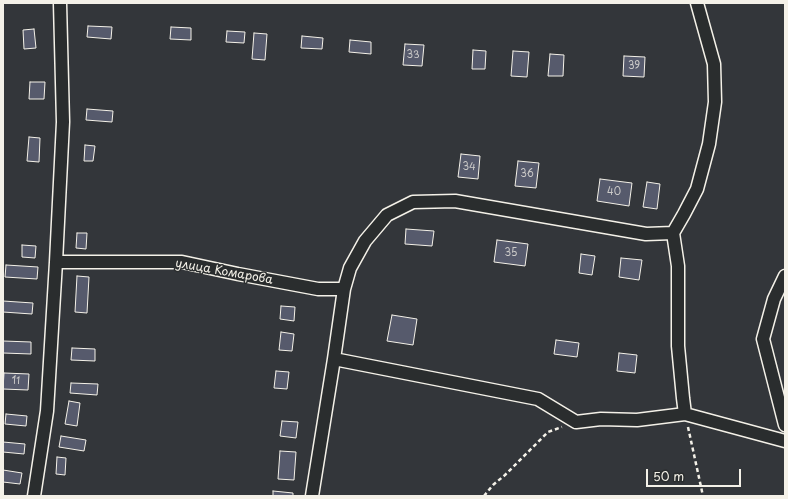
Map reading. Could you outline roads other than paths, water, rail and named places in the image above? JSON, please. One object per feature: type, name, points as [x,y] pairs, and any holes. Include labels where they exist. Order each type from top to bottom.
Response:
[{"type":"street","points":[[34,496],[47,411],[56,262],[63,122],[60,3]]},
{"type":"street","points":[[685,414],[678,346],[678,266],[673,232],[697,189],[709,144],[715,102],[714,64],[697,3]]},
{"type":"street","points":[[312,496],[344,289],[350,268],[365,241],[387,215],[413,202],[455,201],[646,234],[673,232]]},
{"type":"street","name":"улица Комарова","points":[[56,262],[182,262],[318,289],[344,289]]},
{"type":"street","points":[[785,276],[774,299],[763,339],[785,425]]},
{"type":"street","points":[[334,359],[538,399],[576,422],[601,419],[637,420],[685,414],[785,441]]}]
